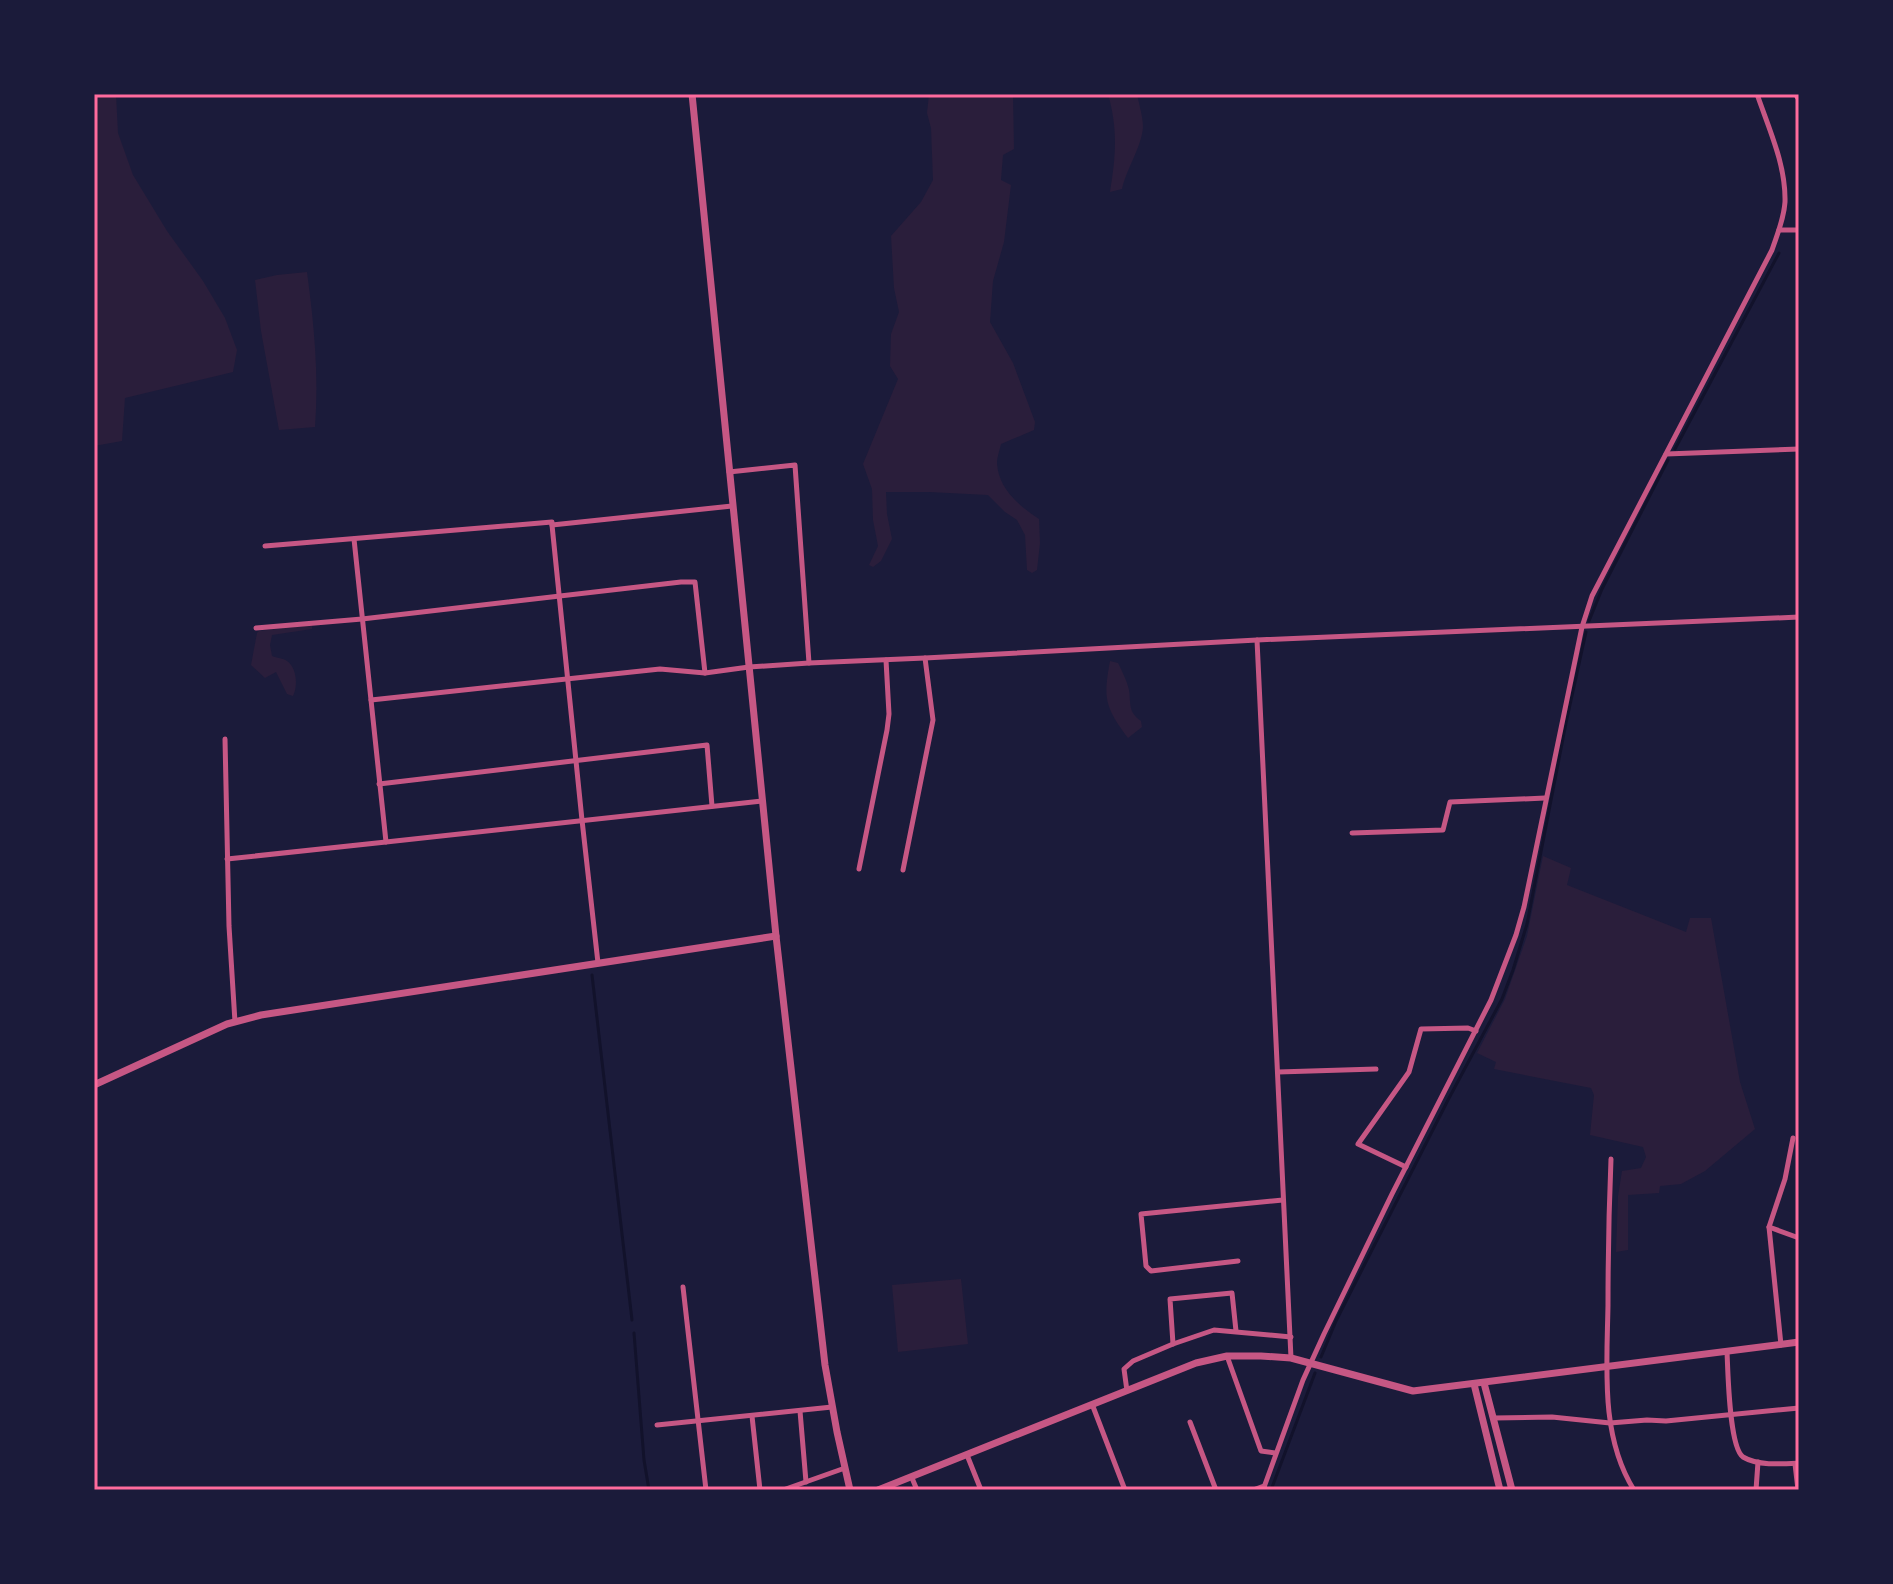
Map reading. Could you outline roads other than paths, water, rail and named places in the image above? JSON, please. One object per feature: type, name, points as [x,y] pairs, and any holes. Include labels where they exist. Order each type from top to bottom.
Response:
[{"type":"street","points":[[692,94],[776,936],[825,1365],[850,1490]]},
{"type":"street","points":[[1253,1490],[1264,1488],[1310,1363],[1491,1000],[1516,935],[1582,627],[1592,596],[1772,250],[1785,203],[1784,177],[1757,94]]},
{"type":"street","points":[[1779,230],[1799,230]]},
{"type":"street","points":[[1666,454],[1799,449]]},
{"type":"street","points":[[729,472],[795,465],[809,663]]},
{"type":"street","points":[[552,525],[732,506]]},
{"type":"street","points":[[265,546],[552,522],[598,963]]},
{"type":"street","points":[[354,539],[386,842]]},
{"type":"street","points":[[256,628],[695,582],[705,673]]},
{"type":"street","points":[[371,700],[660,669],[705,673],[809,663],[1257,640],[1799,617]]},
{"type":"street","points":[[1257,640],[1291,1358]]},
{"type":"street","points":[[903,870],[933,720],[925,658]]},
{"type":"street","points":[[859,869],[887,730],[886,660]]},
{"type":"street","points":[[225,739],[229,926],[235,1022]]},
{"type":"street","points":[[379,784],[707,745],[712,806]]},
{"type":"street","points":[[1352,833],[1443,830],[1450,802],[1545,798]]},
{"type":"street","points":[[227,859],[762,801]]},
{"type":"street","points":[[94,1085],[210,1032],[261,1015],[776,936]]},
{"type":"street","points":[[1406,1167],[1358,1144],[1409,1072],[1421,1029],[1468,1028],[1476,1031]]},
{"type":"street","points":[[1278,1072],[1376,1069]]},
{"type":"street","points":[[1781,1345],[1769,1227],[1785,1179],[1793,1138]]},
{"type":"street","points":[[1611,1159],[1607,1366],[1610,1423],[1615,1449],[1634,1490]]},
{"type":"street","points":[[1238,1261],[1151,1271],[1146,1266],[1141,1214],[1283,1200]]},
{"type":"street","points":[[1769,1227],[1799,1238]]},
{"type":"street","points":[[683,1287],[706,1490]]},
{"type":"street","points":[[1173,1344],[1170,1299],[1232,1293],[1236,1331]]},
{"type":"street","points":[[1127,1391],[1124,1369],[1133,1361],[1214,1330],[1291,1337]]},
{"type":"street","points":[[878,1490],[1196,1363],[1227,1356],[1291,1358],[1413,1391],[1799,1342]]},
{"type":"street","points":[[1727,1352],[1731,1415],[1738,1452],[1758,1462],[1797,1464],[1798,1490]]},
{"type":"street","points":[[1227,1356],[1261,1451],[1276,1453]]},
{"type":"street","points":[[1484,1383],[1512,1490]]},
{"type":"street","points":[[1474,1384],[1500,1490]]},
{"type":"street","points":[[1092,1404],[1125,1490]]},
{"type":"street","points":[[657,1425],[832,1407]]},
{"type":"street","points":[[1493,1418],[1552,1417],[1610,1423],[1666,1421],[1799,1408]]},
{"type":"street","points":[[800,1411],[806,1482]]},
{"type":"street","points":[[752,1416],[760,1490]]},
{"type":"street","points":[[1190,1422],[1216,1490]]},
{"type":"street","points":[[967,1455],[981,1490]]},
{"type":"street","points":[[1756,1490],[1758,1462]]},
{"type":"street","points":[[783,1490],[845,1468]]},
{"type":"street","points":[[912,1478],[917,1490]]},
{"type":"waterway","points":[[1675,449],[1779,253]]},
{"type":"waterway","points":[[1589,621],[1602,589],[1668,460]]},
{"type":"waterway","points":[[1321,1357],[1336,1321],[1502,999],[1513,970],[1527,924],[1586,632]]},
{"type":"waterway","points":[[592,975],[632,1320]]},
{"type":"waterway","points":[[634,1333],[649,1490]]},
{"type":"waterway","points":[[1271,1490],[1315,1373]]}]
